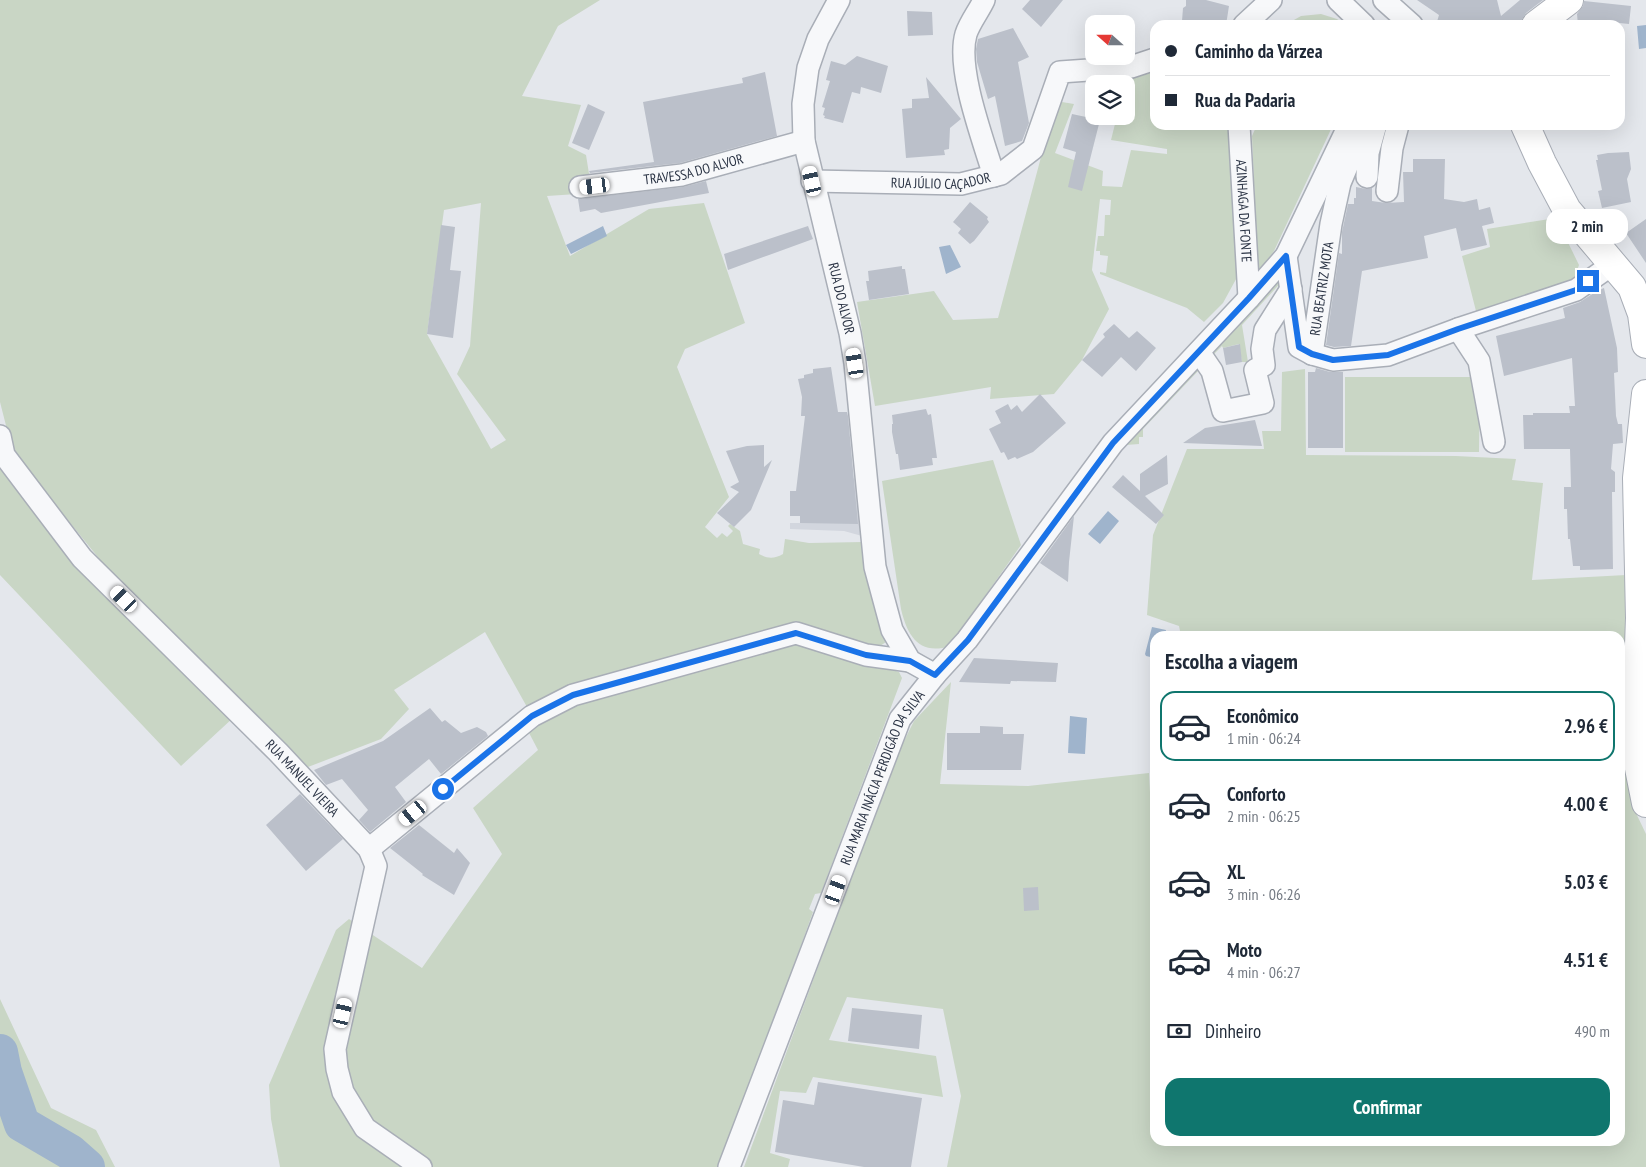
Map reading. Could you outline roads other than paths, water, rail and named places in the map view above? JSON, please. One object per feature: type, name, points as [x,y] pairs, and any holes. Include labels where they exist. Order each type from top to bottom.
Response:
[{"type":"street","name":"RUA DO ALVOR","points":[[839,0],[818,39],[808,68],[803,104],[804,142],[850,333],[855,363],[875,568],[892,630],[910,661]]},
{"type":"street","points":[[984,0],[966,34],[964,54],[965,76],[994,176]]},
{"type":"street","points":[[1338,0],[1359,20]]},
{"type":"street","points":[[1384,0],[1406,20]]},
{"type":"street","points":[[1543,20],[1569,0]]},
{"type":"street","points":[[1250,20],[1268,4]]},
{"type":"street","name":"RUA JÚLIO CAÇADOR","points":[[812,181],[961,184],[1001,174],[1033,149],[1060,72],[1131,66],[1150,60]]},
{"type":"street","name":"AZINHAGA DA FONTE","points":[[1239,130],[1249,298]]},
{"type":"street","name":"RUA MARIA INÁCIA PERDIGÃO DA SILVA","points":[[729,1167],[900,719],[935,675],[968,640],[1113,443],[1286,256],[1347,130]]},
{"type":"street","name":"RUA BEATRIZ MOTA","points":[[1312,354],[1331,224],[1340,183],[1354,150],[1371,130]]},
{"type":"street","points":[[1367,177],[1368,153],[1374,130]]},
{"type":"street","points":[[1387,191],[1392,148],[1397,130]]},
{"type":"street","points":[[1527,130],[1567,210],[1632,287],[1642,314],[1646,344]]},
{"type":"street","name":"TRAVESSA DO ALVOR","points":[[580,187],[682,175],[804,142]]},
{"type":"street","points":[[1286,256],[1299,347],[1312,354],[1333,360],[1388,355],[1458,329],[1576,290],[1613,264]]},
{"type":"street","points":[[1199,352],[1212,372],[1223,411],[1263,404],[1255,370],[1264,365],[1262,349],[1265,330],[1291,289]]},
{"type":"street","points":[[1458,329],[1478,361],[1494,442]]},
{"type":"street","points":[[1646,394],[1637,478],[1640,618],[1636,728],[1636,753],[1646,803]]},
{"type":"street","name":"RUA MANUEL VIEIRA","points":[[0,436],[4,454],[82,558],[278,752],[369,849],[376,866],[335,1050],[337,1068],[343,1092],[365,1128],[421,1167]]},
{"type":"street","points":[[369,849],[532,716],[573,695],[796,633],[866,655],[910,661],[935,675]]},
{"type":"water","points":[[1646,25],[1646,48],[1639,49],[1637,26]]},
{"type":"water","points":[[603,226],[607,236],[571,254],[566,245]]},
{"type":"water","points":[[950,245],[961,267],[946,274],[939,247]]},
{"type":"water","points":[[1108,511],[1119,521],[1100,544],[1088,534]]},
{"type":"water","points":[[1152,627],[1166,630],[1166,631],[1151,631]]},
{"type":"water","points":[[1150,635],[1150,657],[1145,654]]},
{"type":"water","points":[[1070,716],[1087,718],[1085,754],[1068,753]]},
{"type":"waterway","points":[[0,1052],[4,1072],[22,1124],[70,1152],[87,1167]]}]
